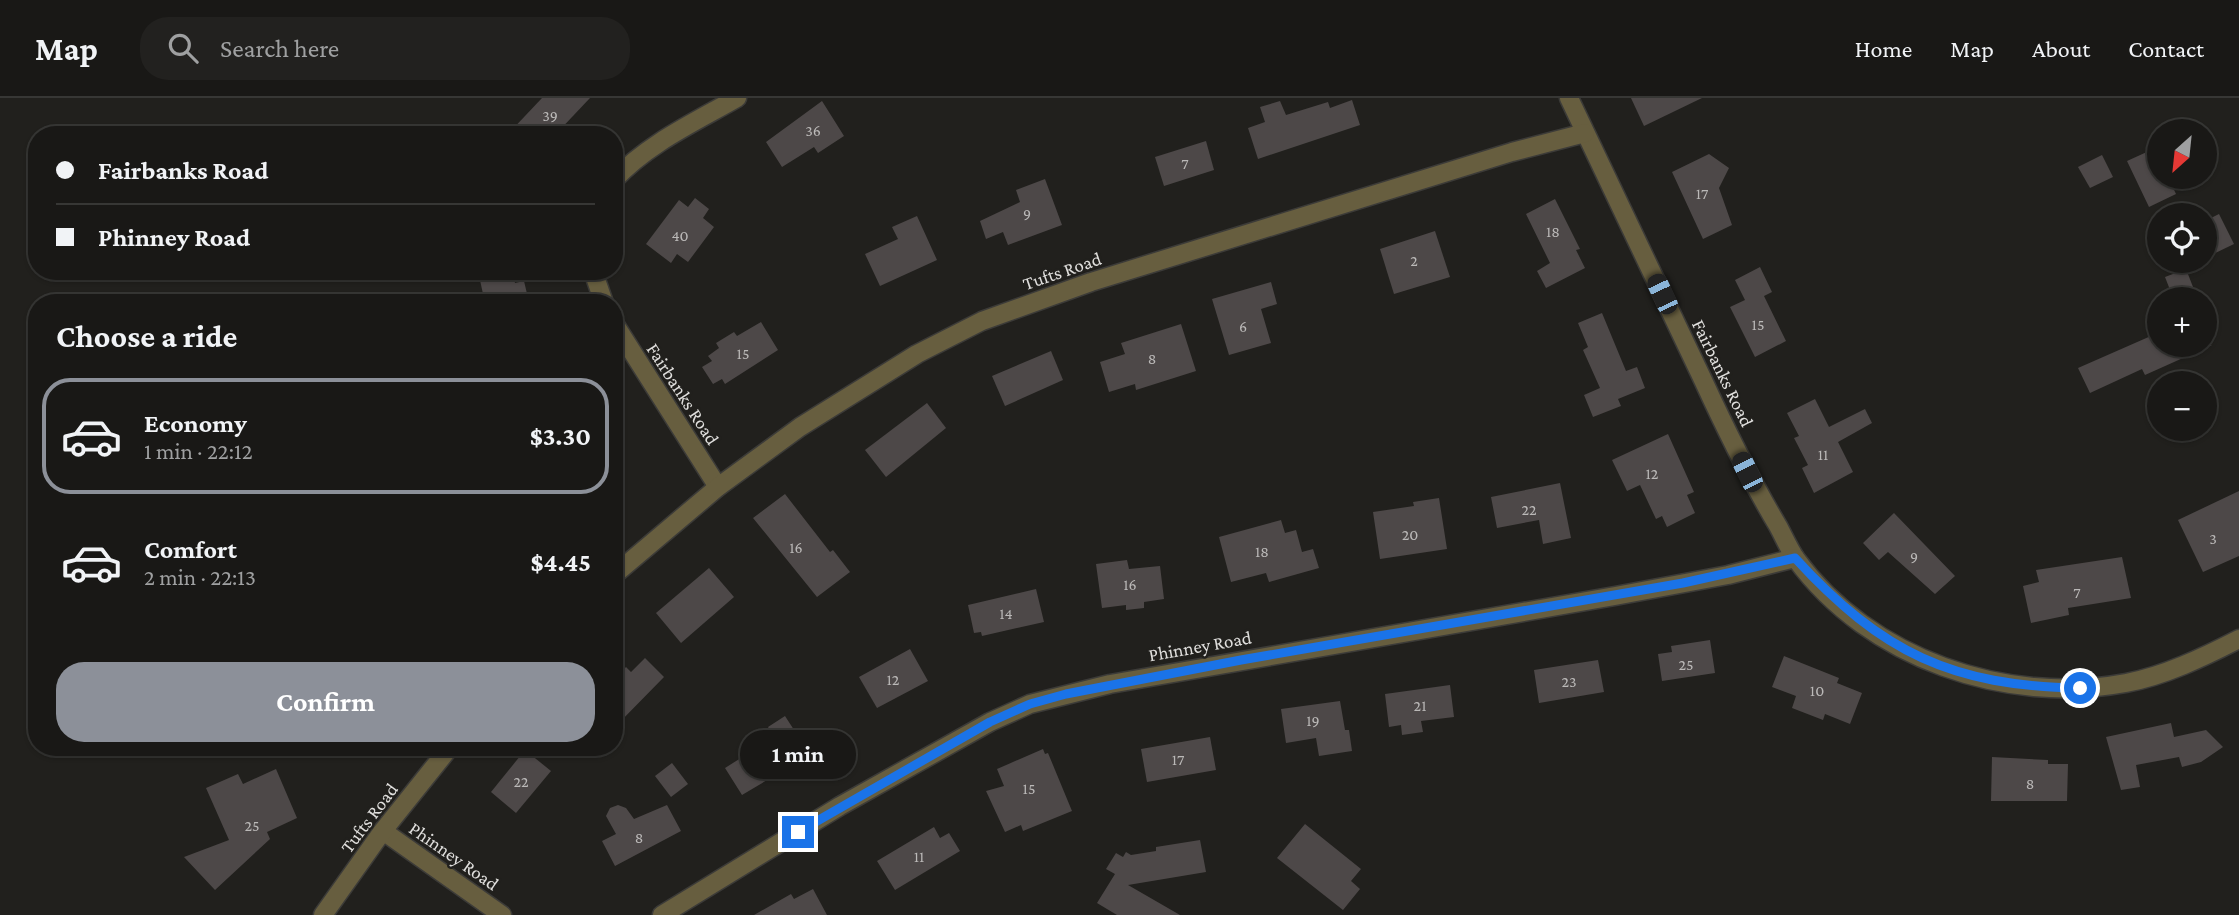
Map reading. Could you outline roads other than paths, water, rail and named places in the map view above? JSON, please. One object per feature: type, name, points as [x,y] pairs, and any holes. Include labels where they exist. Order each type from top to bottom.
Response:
[{"type":"street","points":[[623,170],[659,143],[737,98]]},
{"type":"street","name":"Fairbanks Road","points":[[1569,98],[1752,483],[1795,558],[1829,596],[1889,643],[1932,663],[1983,679],[2030,688],[2080,688],[2127,683],[2165,671],[2239,639]]},
{"type":"street","name":"Tufts Road","points":[[623,567],[718,487],[800,427],[917,354],[982,321],[1091,282],[1511,152],[1585,133]]},
{"type":"street","name":"Fairbanks Road","points":[[623,337],[718,487]]},
{"type":"street","name":"Phinney Road","points":[[662,915],[839,806],[990,722],[1030,704],[1110,684],[1615,596],[1728,575],[1795,558]]},
{"type":"street","name":"Tufts Road","points":[[323,915],[383,831],[443,756]]},
{"type":"street","name":"Phinney Road","points":[[383,831],[502,915]]}]
